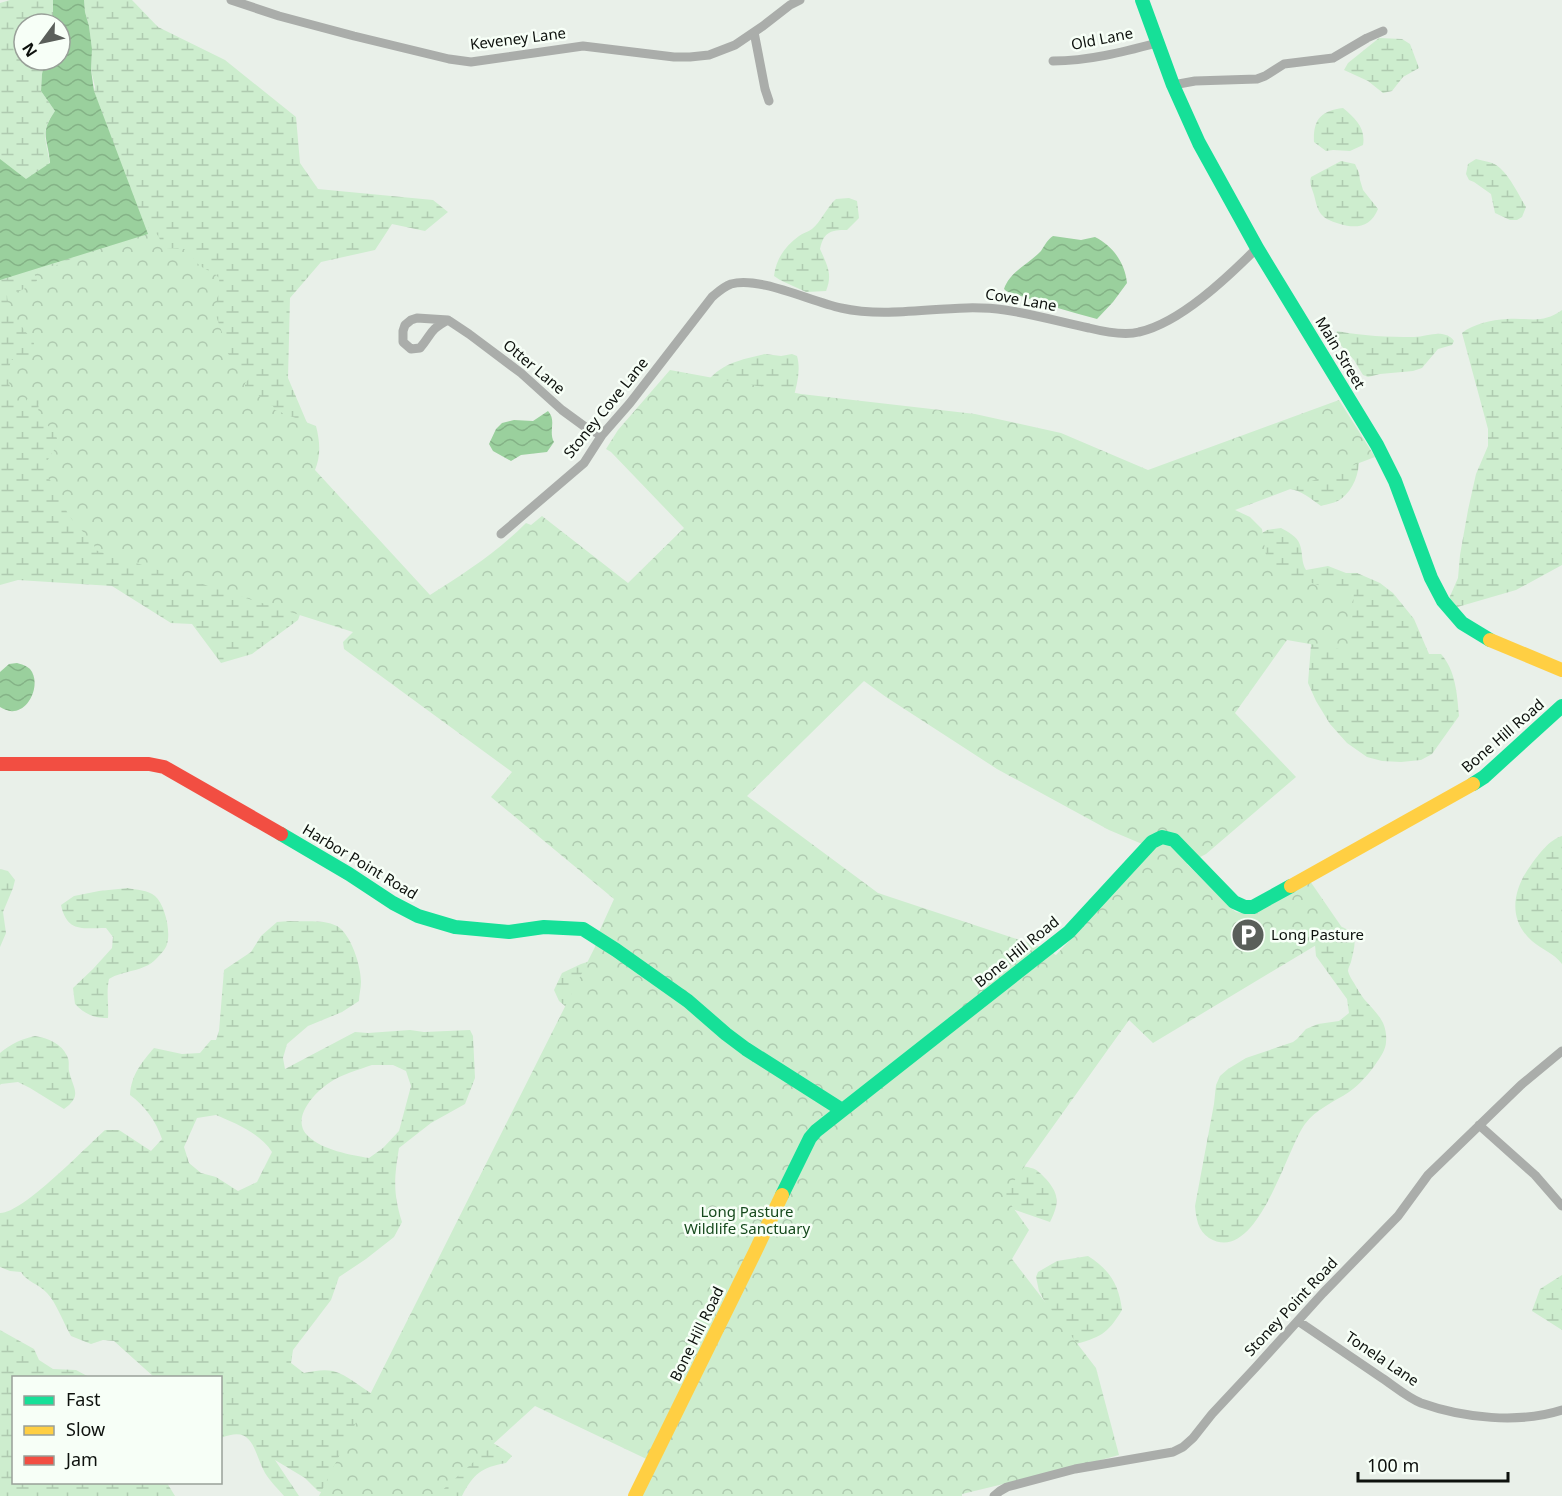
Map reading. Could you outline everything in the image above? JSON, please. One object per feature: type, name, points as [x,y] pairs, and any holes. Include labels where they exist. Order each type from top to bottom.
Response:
[{"type":"street","name":"Keveney Lane","points":[[231,0],[279,16],[354,36],[449,59],[471,62],[583,46],[653,56],[710,55],[735,45],[800,0]]},
{"type":"street","name":"Main Street","points":[[1142,0],[1173,85],[1199,143],[1257,248],[1385,460],[1431,578],[1443,601],[1462,623],[1485,638],[1562,670]]},
{"type":"street","points":[[1173,85],[1196,81],[1257,79],[1284,64],[1333,58],[1366,38],[1383,31]]},
{"type":"street","points":[[754,32],[769,101]]},
{"type":"street","name":"Old Lane","points":[[1053,61],[1071,61],[1157,43]]},
{"type":"street","name":"Cove Lane","points":[[720,290],[741,283],[757,284],[839,308],[870,312],[985,307],[1103,331],[1136,333],[1162,324],[1178,314],[1225,278],[1257,248]]},
{"type":"street","name":"Stoney Cove Lane","points":[[501,534],[584,463],[602,435],[720,290]]},
{"type":"street","name":"Otter Lane","points":[[448,320],[429,333],[420,348],[411,349],[403,342],[405,325],[411,320],[417,318],[448,320],[470,334],[521,374],[562,410],[593,433],[602,435]]},
{"type":"street","name":"Bone Hill Road","points":[[635,1496],[810,1138],[842,1110],[1069,932],[1152,842],[1162,837],[1174,840],[1234,903],[1253,907],[1484,777],[1562,706]]},
{"type":"street","name":"Harbor Point Road","points":[[2,765],[140,764],[164,767],[418,916],[455,927],[508,932],[544,927],[583,929],[688,1000],[746,1049],[842,1110]]},
{"type":"street","name":"Stoney Point Road","points":[[994,1496],[1007,1487],[1075,1469],[1173,1452],[1184,1447],[1298,1321],[1398,1216],[1428,1175],[1521,1085],[1562,1051]]},
{"type":"street","points":[[1479,1125],[1535,1175],[1562,1206]]},
{"type":"street","name":"Tonela Lane","points":[[1298,1321],[1419,1402],[1468,1415],[1485,1417],[1518,1417],[1562,1410]]},
{"type":"green space","points":[[10,0],[53,0],[53,12],[12,12],[12,72],[42,72],[41,91],[55,111],[45,132],[50,167],[0,239],[0,3]]},
{"type":"green space","points":[[84,0],[132,0],[158,27],[225,60],[296,117],[300,163],[318,189],[433,200],[448,212],[425,231],[392,224],[375,250],[321,262],[290,298],[288,378],[316,444],[302,609],[298,620],[252,654],[221,663],[192,624],[171,623],[112,586],[18,580],[0,585],[0,269],[75,170],[95,87],[91,70],[92,49]]},
{"type":"green space","points":[[1379,38],[1402,39],[1410,44],[1419,68],[1403,77],[1392,91],[1383,93],[1368,81],[1344,70],[1348,63]]},
{"type":"green space","points":[[1343,108],[1361,128],[1363,145],[1350,151],[1326,151],[1314,142],[1315,127],[1324,114]]},
{"type":"green space","points":[[1476,159],[1495,164],[1508,176],[1526,207],[1522,217],[1510,220],[1495,213],[1491,194],[1469,180],[1466,174],[1468,164]]},
{"type":"green space","points":[[1341,161],[1355,164],[1363,190],[1378,209],[1371,220],[1362,225],[1346,226],[1331,221],[1321,214],[1317,206],[1311,177]]},
{"type":"green space","points":[[849,198],[857,201],[859,218],[847,230],[829,233],[820,249],[829,274],[826,291],[806,292],[774,276],[779,259],[789,244],[815,226],[836,199]]},
{"type":"green space","name":"Long Pasture Wildlife Sanctuary","points":[[119,218],[138,223],[155,232],[166,248],[185,249],[200,265],[219,278],[220,292],[215,313],[224,338],[225,349],[233,361],[249,374],[245,388],[258,394],[263,402],[273,406],[275,410],[316,426],[319,448],[315,470],[430,595],[492,553],[526,523],[531,525],[542,516],[628,583],[684,528],[606,449],[618,430],[670,370],[801,394],[975,414],[1061,433],[1148,470],[1339,400],[1375,457],[1235,510],[1250,517],[1262,529],[1266,556],[1268,562],[1273,566],[1288,575],[1336,591],[1354,592],[1350,651],[1287,640],[1235,713],[1296,777],[1206,854],[1187,864],[1231,908],[1236,912],[1247,914],[1310,881],[1343,929],[1153,1043],[1129,1020],[1004,1195],[1029,1230],[1012,1259],[1096,1368],[1119,1455],[962,1494],[962,1496],[642,1496],[657,1464],[535,1406],[436,1496],[319,1496],[595,947],[599,932],[614,899],[491,797],[512,772],[344,649],[343,642],[353,632],[95,550],[94,544],[69,516],[62,494],[45,472],[47,461],[56,447],[57,439],[39,413],[40,396],[37,392],[32,393],[18,408],[13,398],[9,384],[10,364],[12,359],[28,359],[32,354],[34,343],[13,314],[7,295],[37,281],[33,270],[61,264],[101,243]],"holes":[[[864,681],[997,769],[1109,830],[1154,849],[1056,955],[1041,947],[878,893],[747,796]]]},
{"type":"green space","points":[[1562,310],[1562,565],[1516,590],[1454,608],[1447,603],[1458,578],[1460,555],[1476,474],[1488,446],[1488,429],[1462,333],[1471,327],[1489,321],[1541,319],[1555,315]]},
{"type":"green space","points":[[1337,331],[1395,337],[1442,334],[1454,341],[1452,345],[1438,349],[1422,368],[1368,377],[1363,375],[1354,360],[1335,338]]},
{"type":"green space","points":[[765,354],[797,356],[799,372],[793,399],[706,384],[724,367],[740,360]]},
{"type":"green space","points":[[1359,454],[1356,479],[1346,495],[1339,500],[1321,506],[1302,493],[1289,489]]},
{"type":"green space","points":[[1281,528],[1299,542],[1306,570],[1328,566],[1346,573],[1357,573],[1380,583],[1393,593],[1414,619],[1429,654],[1441,654],[1446,661],[1455,683],[1459,716],[1432,754],[1421,760],[1401,762],[1367,757],[1347,743],[1330,724],[1308,683],[1311,645],[1306,618],[1267,562],[1262,533]]},
{"type":"green space","points":[[1562,836],[1562,964],[1524,932],[1516,914],[1515,904],[1520,884],[1531,865],[1549,844]]},
{"type":"green space","points":[[0,869],[8,871],[15,880],[3,912],[6,933],[0,947]]},
{"type":"green space","points":[[128,888],[149,892],[159,900],[168,925],[167,944],[151,963],[109,979],[108,1018],[98,1017],[86,1013],[75,1004],[73,988],[112,948],[113,937],[106,928],[83,928],[72,925],[67,920],[61,905],[74,896]]},
{"type":"green space","points":[[277,922],[332,924],[347,936],[359,968],[361,982],[359,1001],[342,1012],[308,1026],[287,1044],[283,1058],[285,1069],[355,1032],[470,1030],[473,1036],[475,1078],[465,1104],[431,1123],[399,1148],[395,1186],[402,1222],[394,1237],[339,1277],[331,1300],[293,1350],[291,1363],[304,1373],[326,1370],[338,1373],[376,1396],[480,1435],[512,1456],[506,1463],[484,1469],[474,1477],[462,1496],[327,1494],[318,1491],[305,1478],[275,1460],[299,1496],[284,1496],[265,1473],[255,1449],[246,1437],[240,1434],[222,1438],[222,1376],[153,1376],[114,1341],[103,1340],[91,1344],[71,1336],[57,1307],[47,1293],[21,1272],[0,1267],[0,1213],[23,1203],[38,1192],[105,1130],[119,1130],[151,1151],[162,1139],[149,1114],[130,1095],[132,1081],[145,1058],[154,1048],[182,1054],[200,1053],[211,1040],[216,1040],[219,1031],[224,970],[251,952],[261,936]],"holes":[[[372,1065],[393,1065],[406,1071],[411,1086],[399,1131],[383,1148],[369,1158],[329,1148],[308,1136],[303,1129],[303,1114],[317,1093],[329,1083],[350,1072]],[[216,1115],[239,1125],[261,1139],[272,1152],[257,1182],[238,1191],[216,1177],[201,1173],[189,1163],[184,1147],[197,1118]]]},
{"type":"green space","points":[[1339,926],[1353,936],[1354,950],[1348,971],[1361,995],[1383,1023],[1386,1035],[1384,1050],[1371,1071],[1357,1086],[1320,1110],[1305,1124],[1268,1201],[1242,1236],[1226,1242],[1209,1238],[1200,1228],[1195,1206],[1216,1085],[1220,1076],[1246,1058],[1293,1042],[1306,1029],[1318,1024],[1339,1021],[1349,1013],[1347,999],[1316,956],[1315,945]]},
{"type":"green space","points":[[602,957],[571,1011],[559,1001],[554,990],[562,973]]},
{"type":"green space","points":[[35,1036],[58,1045],[68,1058],[75,1096],[64,1109],[18,1082],[0,1085],[0,1053],[16,1042]]},
{"type":"green space","points":[[1017,1166],[1029,1167],[1037,1171],[1054,1190],[1057,1200],[1050,1222],[1012,1209],[998,1192]]},
{"type":"green space","points":[[1088,1256],[1112,1279],[1119,1293],[1122,1310],[1112,1325],[1102,1334],[1073,1345],[1062,1334],[1039,1291],[1036,1277],[1038,1272],[1057,1261]]},
{"type":"green space","points":[[1562,1275],[1562,1330],[1532,1311],[1540,1289]]},
{"type":"green space","points":[[0,1330],[34,1349],[39,1360],[53,1369],[76,1370],[87,1376],[12,1376],[12,1484],[168,1484],[175,1496],[0,1496]]},
{"type":"water","points":[[53,0],[84,0],[92,49],[91,70],[94,91],[148,234],[0,280],[0,159],[26,179],[50,163],[46,131],[55,111],[41,91],[42,72],[72,72],[72,12],[53,12]]},
{"type":"water","points":[[1053,236],[1081,240],[1095,237],[1113,250],[1121,262],[1127,283],[1097,319],[1010,293],[1004,289],[1015,272],[1036,256]]},
{"type":"water","points":[[548,411],[552,419],[554,442],[547,452],[521,455],[511,461],[493,451],[489,444],[496,429],[502,423],[514,420],[533,421]]},
{"type":"water","points":[[17,663],[30,669],[35,681],[32,694],[25,705],[20,709],[10,711],[0,707],[0,672],[9,664]]},
{"type":"traffic: fast","points":[[1142,0],[1173,85],[1199,143],[1257,248],[1377,445],[1395,481],[1431,578],[1443,601],[1462,623],[1490,640]]},
{"type":"traffic: fast","points":[[1473,784],[1484,777],[1562,706]]},
{"type":"traffic: fast","points":[[281,834],[418,916],[455,927],[509,932],[544,927],[583,929],[688,1001],[746,1049],[842,1110]]},
{"type":"traffic: fast","points":[[782,1195],[810,1138],[816,1131],[1069,932],[1152,842],[1162,837],[1174,840],[1234,902],[1245,907],[1253,907],[1291,886]]},
{"type":"traffic: slow","points":[[1490,640],[1562,670]]},
{"type":"traffic: slow","points":[[1291,886],[1473,784]]},
{"type":"traffic: slow","points":[[635,1496],[782,1195]]},
{"type":"traffic: jam","points":[[0,764],[149,764],[164,767],[281,834]]},
{"type":"place","name":"Long Pasture","points":[[1248,935]]}]
